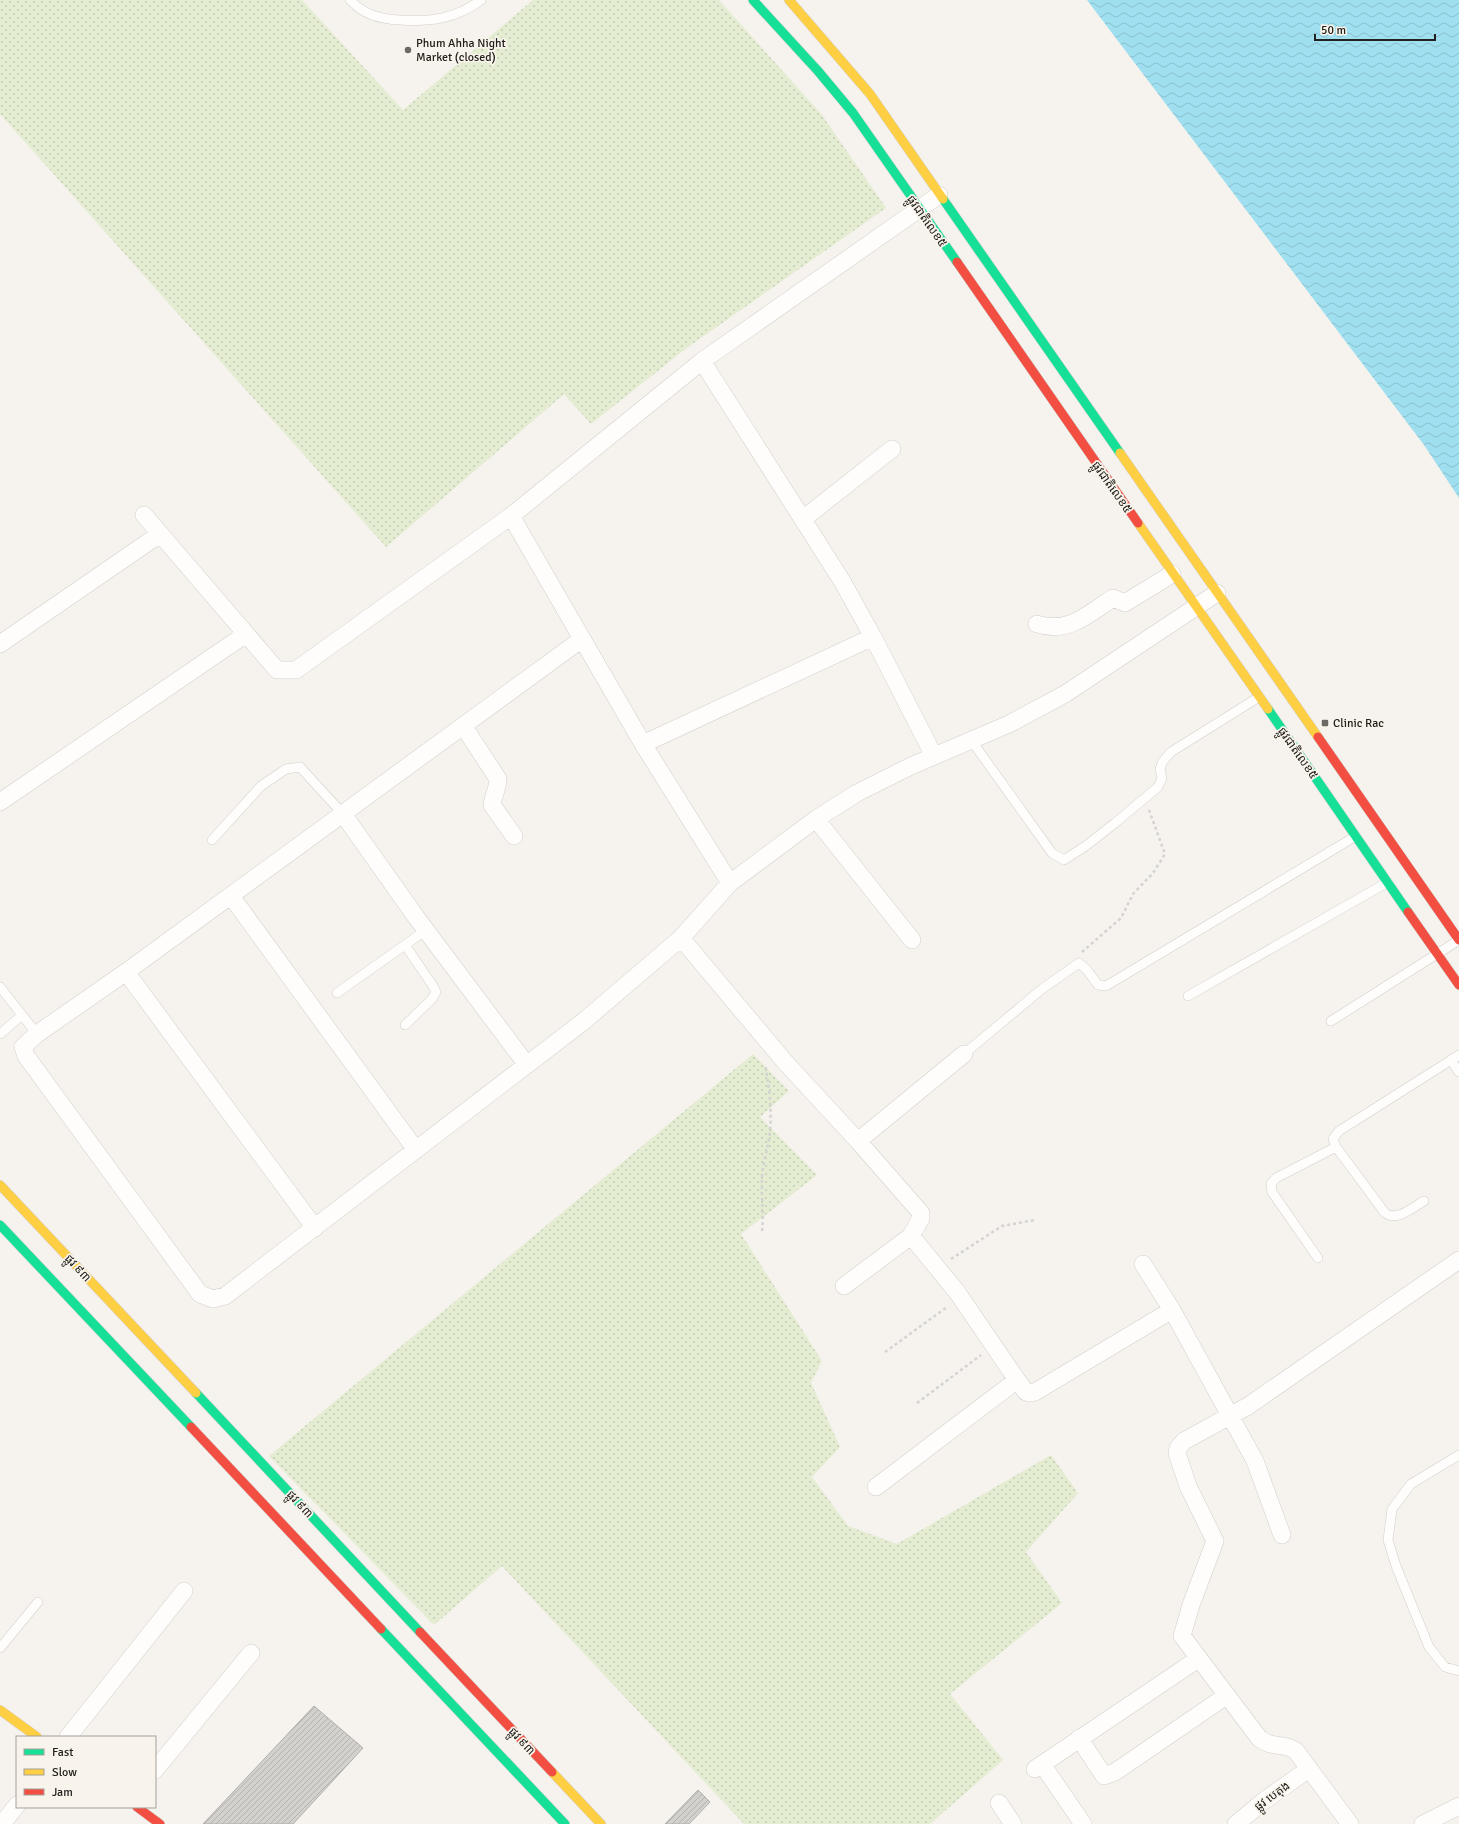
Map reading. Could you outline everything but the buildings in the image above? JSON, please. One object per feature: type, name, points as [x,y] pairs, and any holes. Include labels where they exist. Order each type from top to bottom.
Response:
[{"type":"main road","name":"ផ្លូវជាតិលេខ៥","points":[[753,0],[818,71],[852,113],[1195,608],[1259,697],[1459,985]]},
{"type":"main road","name":"ផ្លូវជាតិលេខ៥","points":[[789,0],[870,94],[1459,940]]},
{"type":"main road","name":"ផ្លូវ ៩៣","points":[[0,1185],[601,1824]]},
{"type":"main road","points":[[0,1224],[565,1824]]},
{"type":"main road","points":[[0,1710],[36,1736]]},
{"type":"main road","points":[[137,1808],[160,1824]]},
{"type":"street","points":[[144,515],[277,670],[296,670],[511,516],[702,361],[939,195]]},
{"type":"street","points":[[702,361],[842,581],[874,636],[934,756]]},
{"type":"street","points":[[803,519],[892,449]]},
{"type":"street","points":[[511,516],[642,744],[730,883]]},
{"type":"street","points":[[0,644],[160,534]]},
{"type":"street","points":[[1037,624],[1048,627],[1064,627],[1074,623],[1113,598],[1124,603],[1133,599],[1172,574]]},
{"type":"street","points":[[582,638],[464,727],[126,972],[37,1034],[24,1047],[26,1056],[200,1294],[213,1298],[225,1296],[527,1065],[584,1021],[681,938],[730,883],[816,819],[857,793],[934,756],[1009,724],[1065,694],[1216,593]]},
{"type":"street","points":[[0,802],[246,634]]},
{"type":"street","points":[[642,744],[874,636]]},
{"type":"street","points":[[464,727],[498,779],[498,786],[493,796],[492,804],[514,836]]},
{"type":"street","points":[[343,814],[426,930],[527,1065]]},
{"type":"street","points":[[816,819],[912,940]]},
{"type":"street","points":[[231,896],[416,1150]]},
{"type":"street","points":[[681,938],[785,1062],[858,1141],[921,1213],[921,1218],[911,1236],[844,1286]]},
{"type":"street","points":[[126,972],[315,1228]]},
{"type":"street","points":[[858,1141],[964,1054]]},
{"type":"street","points":[[911,1236],[961,1298],[1026,1392],[1035,1392],[1172,1310]]},
{"type":"street","points":[[1350,1824],[1296,1751],[1290,1746],[1266,1744],[1259,1738],[1182,1636],[1191,1605],[1215,1541],[1188,1486],[1177,1453],[1178,1448],[1184,1442],[1254,1402],[1459,1260]]},
{"type":"street","points":[[1144,1264],[1172,1310],[1255,1461],[1282,1535]]},
{"type":"street","points":[[876,1487],[1017,1380]]},
{"type":"street","points":[[69,1736],[184,1591]]},
{"type":"street","points":[[156,1769],[251,1653]]},
{"type":"street","points":[[1083,1824],[1038,1766],[1198,1659]]},
{"type":"street","points":[[1079,1738],[1104,1776],[1115,1772],[1226,1696]]},
{"type":"street","name":"ផ្លូវ បេតុង","points":[[1236,1824],[1265,1800],[1309,1769]]},
{"type":"street","points":[[999,1803],[1013,1824]]},
{"type":"street","points":[[2,1824],[16,1806]]},
{"type":"street","points":[[1422,1824],[1459,1806]]},
{"type":"lane","points":[[350,0],[358,9],[370,15],[386,19],[422,22],[435,21],[455,15],[481,0]]},
{"type":"lane","points":[[971,740],[1052,853],[1062,859],[1087,845],[1158,787],[1162,778],[1160,769],[1163,761],[1171,752],[1259,697]]},
{"type":"lane","points":[[212,840],[261,786],[286,768],[300,767],[343,814]]},
{"type":"lane","points":[[964,1054],[1042,989],[1079,963],[1087,970],[1098,985],[1106,986],[1356,836]]},
{"type":"lane","points":[[1188,996],[1388,882]]},
{"type":"lane","points":[[337,993],[426,930]]},
{"type":"lane","points":[[1331,1021],[1459,940]]},
{"type":"lane","points":[[405,945],[436,992],[432,999],[405,1025]]},
{"type":"lane","points":[[1,992],[37,1034]]},
{"type":"lane","points":[[0,1034],[22,1015]]},
{"type":"lane","points":[[1424,1201],[1397,1216],[1388,1216],[1384,1213],[1336,1147],[1333,1139],[1339,1131],[1455,1058],[1459,1072]]},
{"type":"lane","points":[[1318,1258],[1272,1192],[1271,1184],[1276,1178],[1336,1147]]},
{"type":"lane","points":[[1459,1466],[1456,1456],[1411,1484],[1392,1509],[1388,1540],[1396,1566],[1430,1647],[1445,1667],[1459,1671]]},
{"type":"lane","points":[[0,1648],[38,1602]]},
{"type":"path","points":[[1079,963],[1081,953],[1121,918],[1133,894],[1154,873],[1166,854],[1145,798]]},
{"type":"path","points":[[762,1231],[764,1216],[762,1200],[763,1174],[770,1132],[771,1109],[765,1063]]},
{"type":"path","points":[[937,1268],[1002,1226],[1035,1220]]},
{"type":"path","points":[[885,1352],[961,1298]]},
{"type":"path","points":[[917,1403],[994,1345]]},
{"type":"green space","points":[[0,0],[302,0],[403,110],[533,0],[719,0],[822,115],[886,208],[688,347],[591,424],[564,394],[386,547],[0,114]]},
{"type":"green space","points":[[753,1054],[789,1091],[760,1117],[817,1175],[741,1234],[822,1361],[811,1383],[840,1447],[812,1477],[848,1526],[897,1544],[1051,1455],[1078,1493],[1026,1552],[1062,1603],[950,1694],[1003,1760],[930,1824],[744,1824],[502,1566],[434,1625],[269,1456]]},
{"type":"water","points":[[1087,0],[1459,0],[1459,498],[1424,445]]},
{"type":"traffic: fast","points":[[753,0],[818,71],[853,113],[957,262]]},
{"type":"traffic: fast","points":[[943,199],[1120,453]]},
{"type":"traffic: fast","points":[[1268,709],[1408,912]]},
{"type":"traffic: fast","points":[[0,1225],[191,1427]]},
{"type":"traffic: fast","points":[[196,1393],[420,1632]]},
{"type":"traffic: fast","points":[[381,1629],[565,1824]]},
{"type":"traffic: slow","points":[[789,0],[870,94],[943,199]]},
{"type":"traffic: slow","points":[[1120,453],[1318,737]]},
{"type":"traffic: slow","points":[[1138,523],[1268,709]]},
{"type":"traffic: slow","points":[[0,1185],[196,1393]]},
{"type":"traffic: slow","points":[[0,1710],[36,1736]]},
{"type":"traffic: slow","points":[[552,1772],[601,1824]]},
{"type":"traffic: jam","points":[[957,262],[1138,523]]},
{"type":"traffic: jam","points":[[1318,737],[1459,940]]},
{"type":"traffic: jam","points":[[1408,912],[1459,985]]},
{"type":"traffic: jam","points":[[191,1427],[381,1629]]},
{"type":"traffic: jam","points":[[420,1632],[552,1772]]},
{"type":"traffic: jam","points":[[138,1808],[160,1824]]},
{"type":"place","name":"Phum Ahha Night Market (closed)","points":[[408,50]]},
{"type":"place","name":"Clinic Rac","points":[[1325,723]]}]
